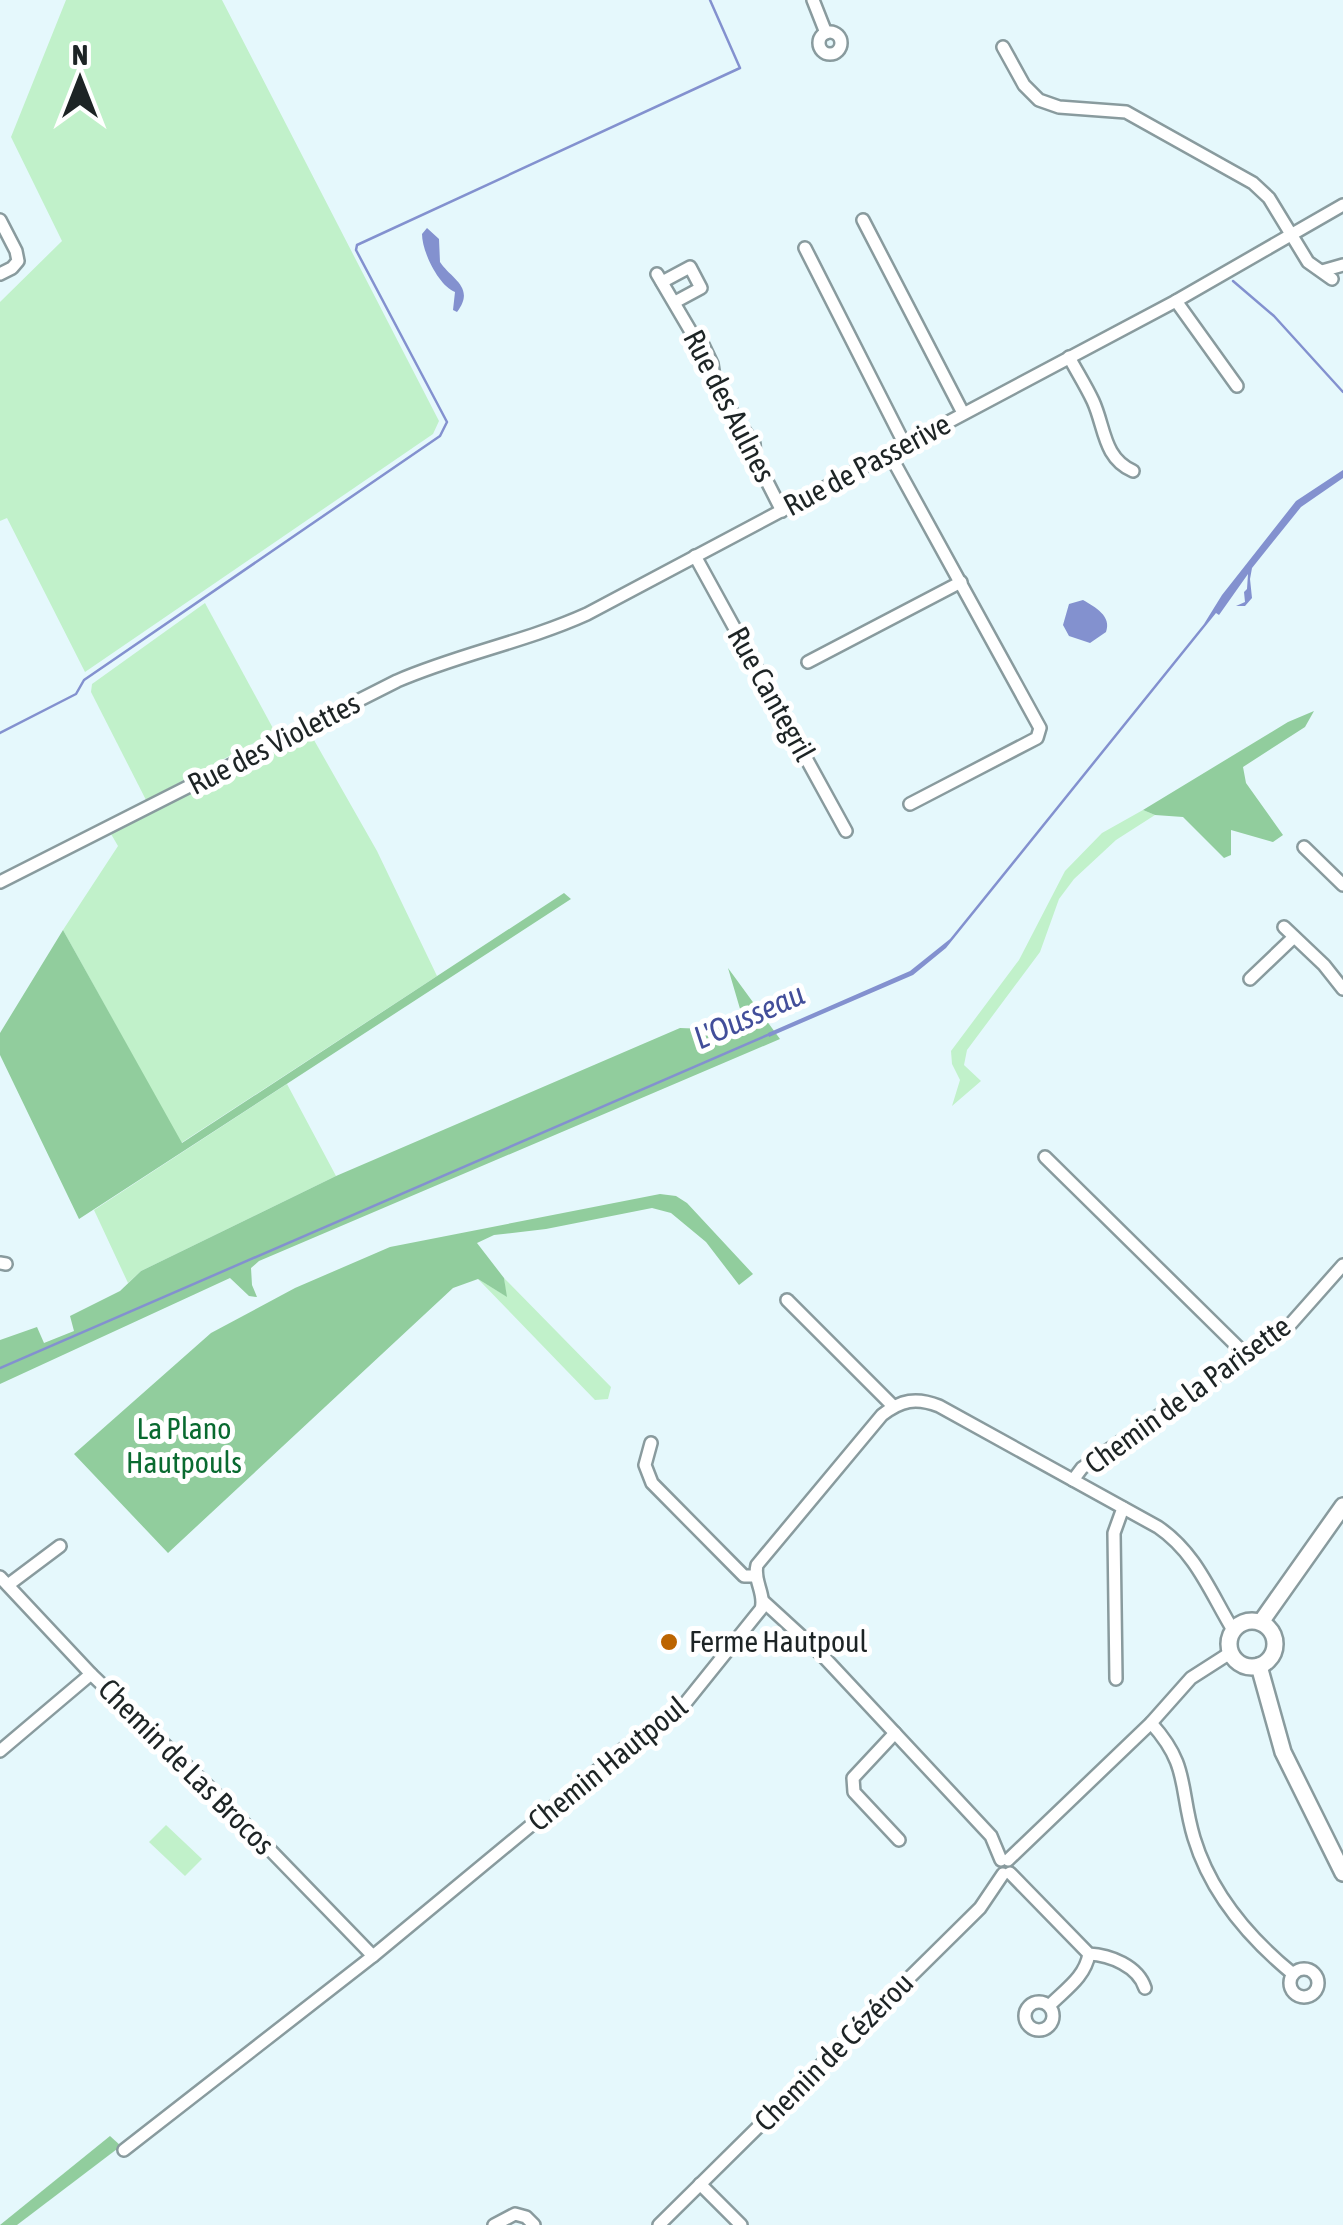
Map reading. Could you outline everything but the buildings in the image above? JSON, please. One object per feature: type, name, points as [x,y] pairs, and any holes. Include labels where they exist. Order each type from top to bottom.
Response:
[{"type":"street","points":[[813,0],[826,33]]},
{"type":"street","points":[[1003,48],[1024,85],[1040,100],[1059,107],[1132,114],[1258,186],[1308,262],[1327,275],[1343,265]]},
{"type":"street","name":"Rue de Passerive","points":[[557,628],[1176,301],[1343,206]]},
{"type":"street","points":[[0,220],[18,261],[0,274]]},
{"type":"street","points":[[863,220],[964,414]]},
{"type":"street","points":[[805,248],[905,445]]},
{"type":"street","name":"Rue des Aulnes","points":[[674,302],[701,288],[690,267],[659,278],[694,338],[703,345],[714,378],[754,444],[754,458],[782,511]]},
{"type":"street","points":[[1176,301],[1236,386]]},
{"type":"street","points":[[1069,357],[1094,403],[1108,447],[1117,461],[1133,471]]},
{"type":"street","points":[[889,453],[1040,728],[1038,738],[910,804]]},
{"type":"street","name":"Rue Cantegril","points":[[695,556],[846,832]]},
{"type":"street","points":[[808,662],[961,582]]},
{"type":"street","name":"Rue des Violettes","points":[[0,882],[397,682],[440,664],[557,628]]},
{"type":"street","points":[[1304,847],[1343,885]]},
{"type":"street","points":[[1284,927],[1343,989]]},
{"type":"street","points":[[1250,979],[1294,937]]},
{"type":"street","points":[[1046,1156],[1247,1356]]},
{"type":"street","name":"Chemin de la Parisette","points":[[1073,1480],[1082,1468],[1288,1327],[1343,1265]]},
{"type":"street","points":[[787,1300],[892,1406]]},
{"type":"street","points":[[1145,1988],[1138,1973],[1100,1954],[1089,1954],[1006,1866],[992,1836],[822,1655],[763,1600],[754,1576],[769,1549],[892,1406],[924,1400],[1158,1527],[1186,1550],[1202,1572],[1220,1614],[1233,1630]]},
{"type":"street","points":[[652,1443],[645,1465],[652,1484],[744,1576],[754,1576]]},
{"type":"street","points":[[1261,1622],[1343,1506]]},
{"type":"street","points":[[1116,1679],[1114,1534],[1123,1508]]},
{"type":"street","points":[[4,1581],[60,1546]]},
{"type":"street","name":"Chemin de Las Brocos","points":[[4,1581],[91,1674],[212,1790],[374,1956]]},
{"type":"street","name":"Chemin Hautpoul","points":[[124,2150],[374,1956],[622,1750],[683,1706],[744,1632],[763,1600]]},
{"type":"street","points":[[1248,1620],[1261,1622],[1272,1633],[1275,1646],[1270,1659],[1259,1666],[1241,1665],[1230,1652],[1228,1641],[1233,1630],[1248,1620]]},
{"type":"street","name":"Chemin de Cézérou","points":[[658,2225],[980,1908],[1006,1866],[1152,1724],[1191,1678],[1230,1652]]},
{"type":"street","points":[[1259,1666],[1283,1752],[1343,1872]]},
{"type":"street","points":[[0,1752],[91,1674]]},
{"type":"street","points":[[1152,1724],[1168,1742],[1180,1766],[1194,1838],[1209,1875],[1244,1928],[1294,1974]]},
{"type":"street","points":[[895,1733],[853,1778],[854,1792],[899,1840]]},
{"type":"street","points":[[1050,2005],[1081,1976],[1089,1954]]},
{"type":"street","points":[[700,2184],[741,2225]]},
{"type":"street","points":[[494,2225],[514,2214],[526,2217],[534,2225]]},
{"type":"green space","points":[[66,0],[222,0],[439,421],[433,434],[85,672],[7,518],[0,521],[0,302],[62,241],[11,137]]},
{"type":"green space","points":[[205,603],[275,732],[146,800],[91,692],[92,684]]},
{"type":"green space","points":[[1314,711],[1305,727],[1243,767],[1246,783],[1283,835],[1273,842],[1231,830],[1231,855],[1224,858],[1183,817],[1143,810],[1288,722]]},
{"type":"green space","points":[[310,733],[377,851],[437,976],[181,1143],[63,930],[118,846],[111,834]]},
{"type":"green space","points":[[1143,810],[1155,815],[1116,840],[1074,879],[1059,899],[1040,952],[967,1050],[964,1065],[981,1081],[952,1106],[960,1080],[951,1051],[1019,960],[1065,871],[1102,833]]},
{"type":"green space","points":[[564,893],[571,899],[79,1219],[0,1055],[0,1033],[63,930],[182,1143]]},
{"type":"green space","points":[[728,968],[780,1039],[259,1261],[251,1268],[257,1297],[249,1296],[230,1278],[0,1384],[0,1340],[37,1327],[44,1343],[74,1331],[70,1316],[120,1291],[141,1271],[336,1176],[680,1028],[707,1029],[743,1019]]},
{"type":"green space","points":[[287,1084],[336,1176],[141,1271],[128,1283],[94,1210]]},
{"type":"green space","name":"La Plano Hautpouls","points":[[660,1194],[676,1196],[687,1203],[753,1274],[739,1285],[706,1242],[671,1213],[652,1208],[494,1235],[477,1243],[504,1278],[507,1297],[478,1279],[453,1288],[168,1553],[74,1454],[211,1333],[295,1288],[390,1247]]},
{"type":"green space","points":[[504,1278],[611,1387],[608,1399],[595,1400],[478,1279],[506,1296]]},
{"type":"green space","points":[[166,1825],[202,1859],[185,1876],[149,1842]]},
{"type":"green space","points":[[110,2136],[121,2146],[17,2225],[0,2225]]},
{"type":"water","points":[[427,228],[439,239],[440,262],[463,290],[457,312],[453,310],[455,292],[432,268],[425,250],[422,234]]},
{"type":"water","points":[[1343,470],[1343,478],[1301,507],[1252,568],[1252,598],[1245,606],[1236,606],[1245,602],[1248,574],[1219,615],[1216,613],[946,948],[913,975],[769,1037],[768,1033],[910,971],[950,939],[1204,624],[1296,501]]},
{"type":"water","points":[[1083,600],[1107,621],[1106,632],[1090,643],[1069,636],[1063,625],[1069,604]]},
{"type":"waterway","points":[[0,733],[76,694],[84,680],[440,436],[447,422],[356,250],[357,245],[740,68],[710,0]]},
{"type":"waterway","points":[[1233,281],[1274,316],[1343,392]]},
{"type":"waterway","name":"L'Ousseau","points":[[0,1368],[770,1034]]},
{"type":"place","name":"Ferme Hautpoul","points":[[669,1642]]}]
